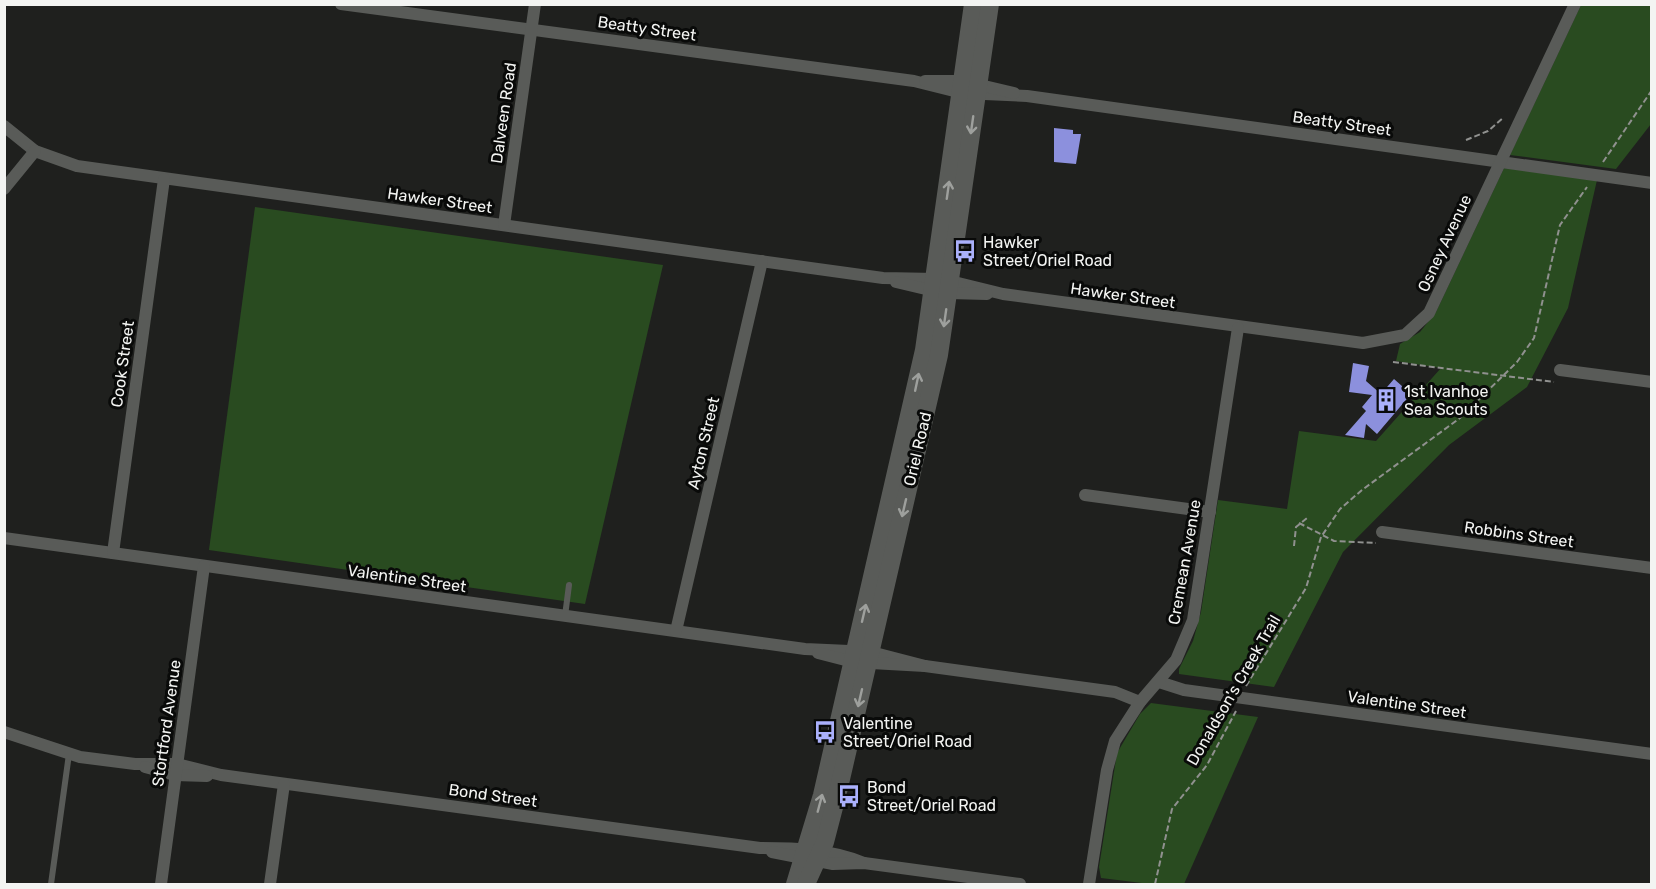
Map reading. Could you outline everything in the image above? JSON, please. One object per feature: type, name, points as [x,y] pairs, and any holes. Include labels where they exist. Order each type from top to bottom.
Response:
[{"type":"main road","name":"Oriel Road","points":[[970,88],[973,4]]},
{"type":"main road","name":"Oriel Road","points":[[806,885],[822,795],[862,657],[915,390],[942,286],[970,88],[990,4]]},
{"type":"main road","name":"Oriel Road","points":[[795,885],[812,855]]},
{"type":"street","name":"Beatty Street","points":[[341,4],[970,88],[1652,183]]},
{"type":"street","name":"Dalveen Road","points":[[504,225],[535,4]]},
{"type":"street","name":"Osney Avenue","points":[[1238,327],[1363,342],[1405,335],[1429,313],[1575,4]]},
{"type":"street","name":"Hawker Street","points":[[4,126],[35,151],[77,166],[1238,327]]},
{"type":"street","points":[[4,189],[35,151]]},
{"type":"street","name":"Cook Street","points":[[113,553],[164,179]]},
{"type":"street","name":"Ayton Street","points":[[676,631],[762,261]]},
{"type":"street","name":"Cremean Avenue","points":[[1089,885],[1111,752],[1124,724],[1159,682],[1183,648],[1193,620],[1238,327]]},
{"type":"street","points":[[1560,369],[1652,382]]},
{"type":"street","points":[[1085,495],[1210,512]]},
{"type":"street","name":"Valentine Street","points":[[4,538],[1115,692],[1140,702]]},
{"type":"street","name":"Robbins Street","points":[[1379,538],[1652,568]]},
{"type":"street","name":"Stortford Avenue","points":[[161,885],[204,566]]},
{"type":"street","name":"Valentine Street","points":[[1159,682],[1184,690],[1652,754]]},
{"type":"street","name":"Bond Street","points":[[4,732],[69,753],[135,764],[812,855],[843,864],[864,863],[1019,885]]},
{"type":"street","points":[[270,885],[284,784]]},
{"type":"lane","points":[[566,616],[569,585]]},
{"type":"lane","points":[[51,885],[69,753]]},
{"type":"path","name":"Donaldson's Creek Trail","points":[[1155,885],[1172,808],[1207,765],[1247,685],[1306,588],[1322,536],[1340,509],[1362,490],[1460,418],[1505,375],[1534,338],[1560,225],[1652,90]]},
{"type":"path","points":[[1466,140],[1488,131],[1503,118]]},
{"type":"path","points":[[1393,362],[1557,383]]},
{"type":"path","points":[[1294,546],[1294,532],[1299,523],[1307,518]]},
{"type":"path","points":[[1299,523],[1322,536],[1342,543],[1379,538]]},
{"type":"green space","points":[[1581,5],[1651,5],[1651,124],[1616,169],[1510,155]]},
{"type":"green space","points":[[1504,168],[1597,180],[1568,308],[1527,387],[1449,445],[1343,552],[1274,687],[1179,674],[1179,669],[1193,641],[1201,612],[1218,500],[1287,509],[1299,431],[1376,441],[1441,368],[1396,361],[1400,344],[1420,332],[1436,312]]},
{"type":"green space","points":[[255,207],[663,265],[585,604],[209,550]]},
{"type":"green space","points":[[1151,703],[1258,717],[1184,884],[1150,884],[1101,878],[1099,867],[1117,753],[1140,714]]},
{"type":"building","points":[[1054,128],[1073,130],[1073,134],[1081,134],[1076,164],[1054,162]]},
{"type":"building","name":"1st Ivanhoe Sea Scouts","points":[[1353,363],[1369,366],[1366,381],[1381,394],[1394,379],[1411,394],[1377,434],[1366,424],[1364,438],[1345,435],[1366,411],[1362,407],[1372,395],[1349,392]]},
{"type":"place","name":"Hawker Street/Oriel Road","points":[[965,251]]},
{"type":"place","name":"1st Ivanhoe Sea Scouts","points":[[1386,400]]},
{"type":"place","name":"Valentine Street/Oriel Road","points":[[825,732]]},
{"type":"place","name":"Bond Street/Oriel Road","points":[[849,796]]}]
